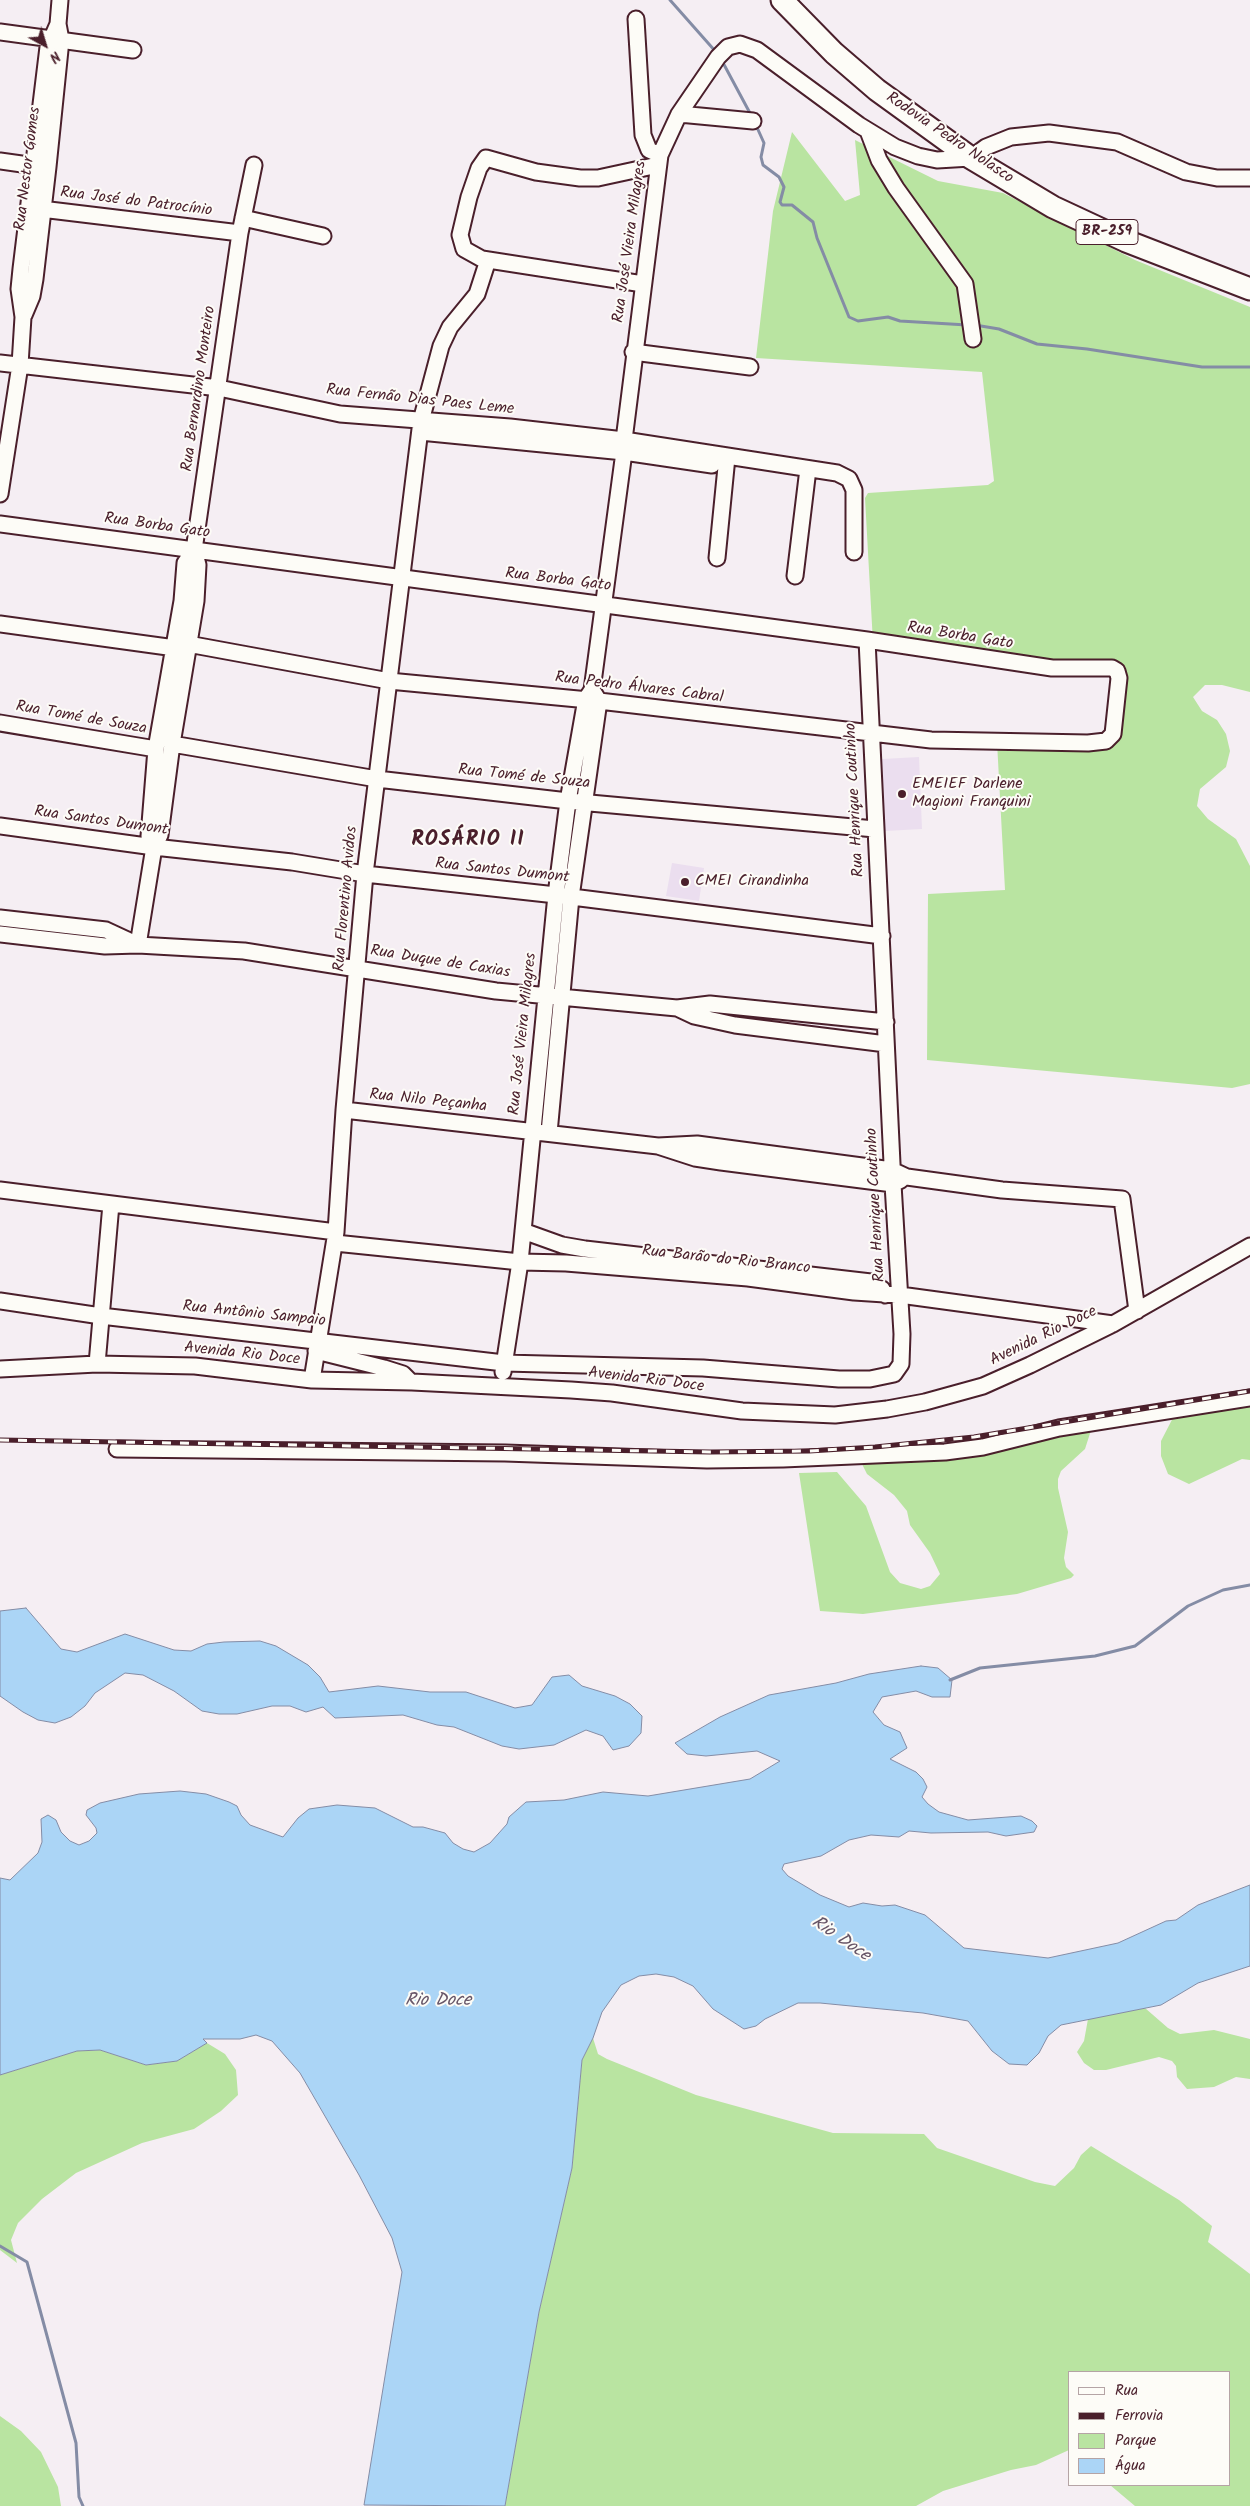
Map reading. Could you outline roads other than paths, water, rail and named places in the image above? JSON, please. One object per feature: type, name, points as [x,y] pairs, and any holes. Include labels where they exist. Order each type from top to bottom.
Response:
[{"type":"highway","name":"Rodovia Pedro Nolasco","points":[[782,0],[827,46],[878,90],[971,158],[1061,210],[1126,241],[1250,288]]},
{"type":"street","name":"Rua Nestor Gomes","points":[[0,494],[20,365],[23,317],[19,289],[41,166],[60,0]]},
{"type":"street","points":[[636,19],[643,135],[650,150],[659,160],[598,178],[580,178],[550,175],[492,158],[484,159],[469,198],[460,235],[464,249],[488,260],[643,284]]},
{"type":"street","points":[[0,32],[133,50]]},
{"type":"street","name":"Rua José Vieira Milagres","points":[[501,1386],[520,1262],[556,895],[568,801],[592,697],[624,446],[633,352],[659,160],[679,114],[724,49],[740,44],[757,50],[868,131],[895,147],[918,156],[937,160],[971,158]]},
{"type":"street","points":[[679,114],[753,121]]},
{"type":"street","points":[[868,131],[879,160],[896,188],[965,284],[973,339]]},
{"type":"street","points":[[971,158],[986,147],[1012,137],[1049,133],[1117,142],[1186,172],[1217,178],[1250,178]]},
{"type":"street","points":[[0,161],[41,166]]},
{"type":"street","name":"Rua Bernardino Monteiro","points":[[154,847],[149,836],[156,749],[182,646],[196,601],[198,565],[194,550],[219,388],[241,225],[254,165]]},
{"type":"street","name":"Rua José do Patrocínio","points":[[35,208],[241,225],[322,236]]},
{"type":"street","name":"Rua Florentino Avidos","points":[[312,1380],[335,1237],[365,874],[400,578],[421,427],[441,346],[450,327],[477,294],[488,260]]},
{"type":"street","points":[[633,352],[750,366]]},
{"type":"street","name":"Rua Fernão Dias Paes Leme","points":[[0,363],[219,388],[340,414],[421,427],[510,427],[727,462],[837,473],[849,479],[854,490],[854,552]]},
{"type":"street","points":[[718,558],[727,462]]},
{"type":"street","points":[[795,576],[808,469]]},
{"type":"street","name":"Rua Borba Gato","points":[[0,524],[867,640],[1052,668],[1112,668]]},
{"type":"street","name":"Rua Pedro Álvares Cabral","points":[[0,624],[182,646],[389,680],[592,697],[870,734],[931,740],[1088,743],[1106,741],[1113,734],[1119,678],[1117,671],[1112,668]]},
{"type":"street","name":"Rua Henrique Coutinho","points":[[504,1363],[703,1368],[839,1379],[870,1379],[890,1376],[899,1369],[902,1354],[892,1295],[892,1177],[867,640]]},
{"type":"street","name":"Rua Bernardino Monteiro","points":[[138,945],[154,847],[160,835],[182,646]]},
{"type":"street","points":[[549,1133],[571,897],[584,802],[592,697]]},
{"type":"street","name":"Rua Tomé de Souza","points":[[0,723],[156,749]]},
{"type":"street","name":"Rua Tomé de Souza","points":[[172,744],[377,779],[568,801],[875,829]]},
{"type":"street","name":"Rua Santos Dumont","points":[[0,826],[154,847],[292,862],[365,874],[556,895],[882,936]]},
{"type":"street","name":"Rua Duque de Caxias","points":[[0,918],[106,930],[138,945]]},
{"type":"street","name":"Rua Duque de Caxias","points":[[0,934],[105,946],[138,945],[244,951],[358,968],[436,983],[677,1008],[710,1004],[886,1022]]},
{"type":"street","name":"Rua Duque de Caxias","points":[[677,1008],[694,1016],[735,1025],[886,1044]]},
{"type":"street","name":"Rua Nilo Peçanha","points":[[344,1110],[658,1146],[695,1158],[721,1162],[892,1177]]},
{"type":"street","points":[[892,1177],[907,1177],[1002,1190],[1122,1200],[1137,1311]]},
{"type":"street","points":[[0,1190],[111,1204],[97,1364]]},
{"type":"street","name":"Rua Barão do Rio Branco","points":[[111,1204],[520,1262],[748,1278],[1112,1324]]},
{"type":"street","points":[[523,1231],[562,1245],[585,1250],[872,1282],[892,1295]]},
{"type":"street","name":"Avenida Rio Doce","points":[[0,1369],[97,1364],[195,1366],[312,1380],[412,1382],[612,1393],[742,1411],[835,1415],[887,1410],[983,1386],[1030,1365],[1137,1311],[1250,1246]]},
{"type":"street","name":"Rua Antônio Sampaio","points":[[0,1301],[317,1345],[504,1363]]},
{"type":"street","points":[[317,1345],[403,1374],[412,1382]]},
{"type":"street","points":[[117,1449],[505,1453],[706,1460],[803,1459],[945,1452],[983,1447],[1059,1428],[1250,1398]]},
{"type":"water","points":[[26,1608],[61,1649],[77,1652],[125,1634],[174,1650],[191,1651],[207,1644],[260,1641],[276,1646],[308,1665],[320,1677],[329,1692],[378,1686],[430,1692],[466,1692],[515,1708],[532,1705],[552,1677],[569,1675],[582,1686],[615,1696],[630,1704],[642,1716],[641,1733],[629,1746],[613,1750],[603,1736],[586,1730],[554,1745],[519,1749],[502,1746],[454,1727],[437,1725],[403,1715],[335,1718],[323,1707],[306,1712],[290,1706],[272,1706],[237,1714],[219,1714],[202,1711],[174,1691],[143,1675],[125,1673],[95,1693],[85,1706],[71,1717],[55,1723],[38,1720],[0,1696],[0,1611]]},
{"type":"water","name":"Rio Doce","points":[[921,1666],[938,1668],[952,1680],[950,1697],[932,1697],[916,1691],[882,1697],[873,1712],[884,1725],[900,1732],[907,1748],[890,1759],[916,1772],[923,1779],[927,1787],[922,1797],[939,1812],[968,1820],[1021,1816],[1032,1821],[1037,1826],[1034,1832],[1006,1836],[988,1832],[931,1833],[909,1831],[899,1837],[871,1835],[849,1840],[821,1856],[784,1864],[782,1869],[788,1876],[820,1895],[849,1907],[863,1903],[882,1906],[895,1905],[925,1915],[964,1948],[1048,1958],[1118,1943],[1166,1921],[1176,1920],[1198,1905],[1250,1885],[1250,1966],[1198,1983],[1161,2005],[1061,2025],[1048,2036],[1039,2053],[1027,2065],[1009,2064],[992,2051],[968,2021],[923,2013],[820,2003],[798,2003],[765,2019],[756,2026],[744,2029],[713,2009],[693,1986],[674,1977],[656,1974],[639,1976],[621,1985],[602,2012],[593,2038],[582,2060],[572,2168],[539,2312],[505,2506],[364,2505],[402,2272],[392,2238],[359,2175],[300,2073],[272,2041],[256,2035],[240,2039],[203,2039],[207,2043],[177,2061],[146,2065],[100,2050],[77,2051],[0,2075],[0,1878],[10,1880],[38,1853],[42,1842],[41,1819],[48,1815],[56,1820],[61,1832],[70,1841],[79,1845],[89,1841],[97,1833],[96,1828],[86,1815],[87,1810],[100,1803],[139,1794],[180,1791],[206,1794],[229,1802],[237,1806],[241,1815],[250,1825],[283,1837],[298,1818],[309,1809],[337,1805],[375,1808],[413,1827],[423,1827],[445,1833],[453,1843],[463,1849],[474,1852],[490,1843],[507,1824],[509,1817],[526,1802],[564,1800],[603,1792],[648,1796],[750,1779],[780,1761],[757,1751],[706,1756],[687,1754],[675,1743],[720,1717],[769,1695],[836,1683],[869,1674]]},
{"type":"waterway","points":[[670,0],[716,52]]},
{"type":"waterway","points":[[721,59],[751,115]]},
{"type":"waterway","points":[[755,123],[764,143],[761,157],[763,165],[779,177],[784,187],[780,202],[782,205],[792,205],[813,222],[817,238],[849,317],[858,321],[888,317],[900,321],[967,325]]},
{"type":"waterway","points":[[975,325],[999,329],[1037,344],[1087,349],[1202,367],[1250,367]]},
{"type":"waterway","points":[[950,1680],[980,1668],[1095,1656],[1135,1646],[1188,1606],[1223,1590],[1250,1585]]},
{"type":"waterway","points":[[0,2246],[27,2262],[76,2443],[79,2497],[83,2506]]},
{"type":"railway","points":[[0,1440],[710,1452],[809,1451],[875,1447],[974,1437],[1250,1391]]},
{"type":"place","name":"EMEIEF Darlene Magioni Franquini","points":[[902,794]]},
{"type":"place","name":"CMEI Cirandinha","points":[[685,882]]},
{"type":"district","name":"ROSÁRIO II","points":[[468,841]]}]
